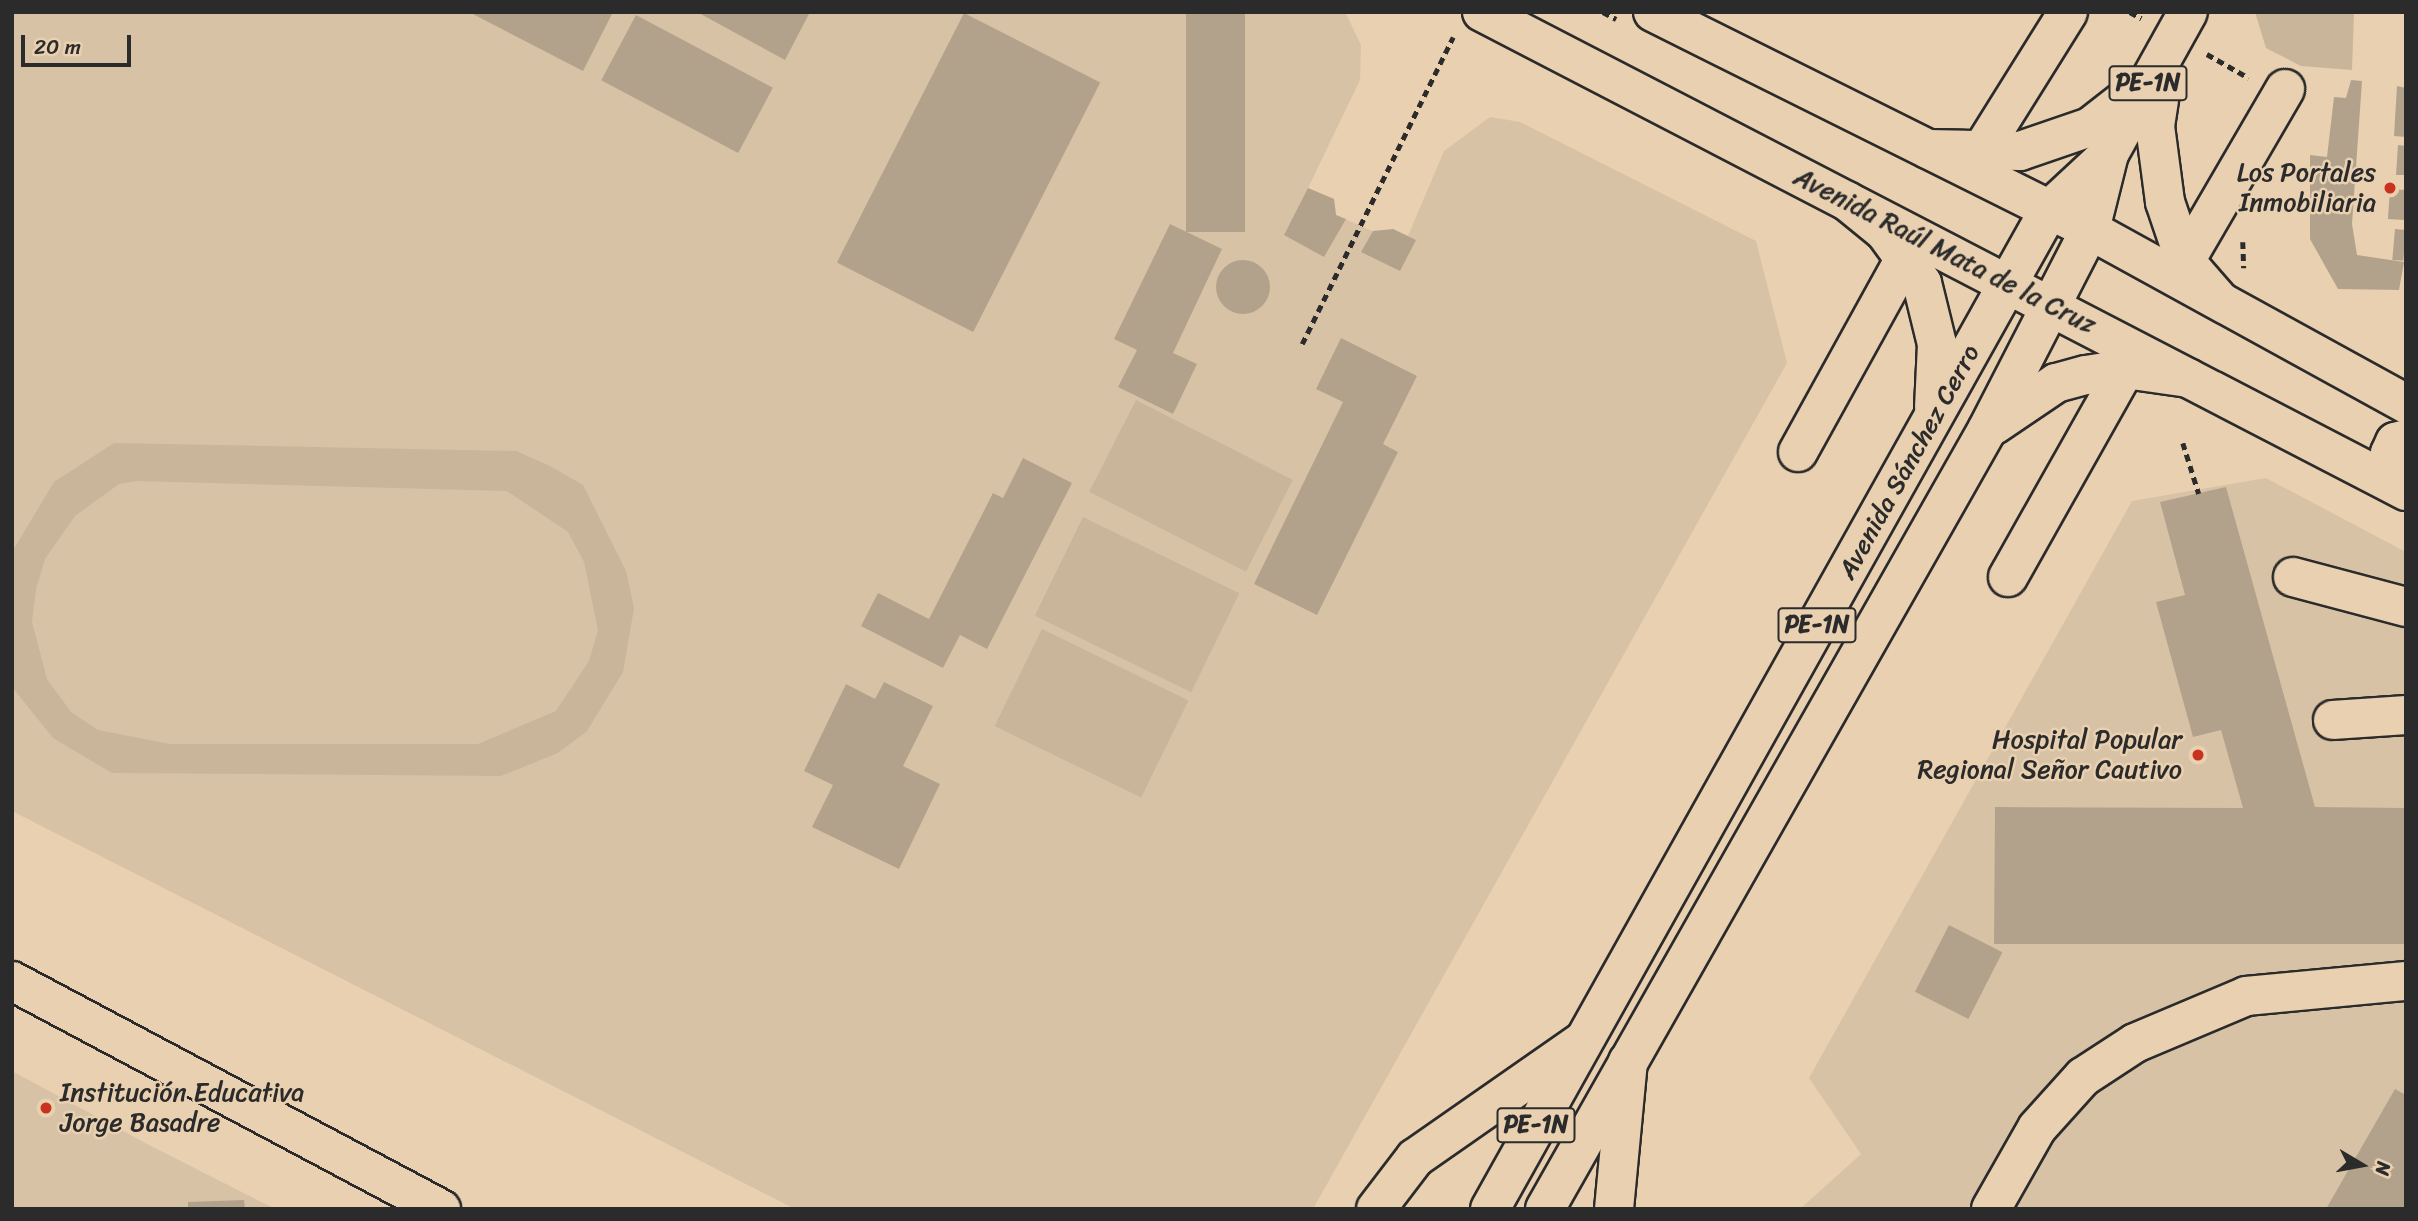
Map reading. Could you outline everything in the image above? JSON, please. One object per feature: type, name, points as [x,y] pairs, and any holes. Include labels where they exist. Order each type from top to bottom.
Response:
[{"type":"main road","points":[[1653,12],[2090,230],[2406,404]]},
{"type":"main road","points":[[1980,153],[2068,12]]},
{"type":"main road","name":"Avenida Sánchez Cerro","points":[[1545,1209],[1987,430],[2090,230],[2109,155],[2188,12]]},
{"type":"main road","name":"Avenida Raúl Mata de la Cruz","points":[[1469,23],[1847,201],[2406,492]]},
{"type":"main road","points":[[1928,149],[1980,153],[2020,150],[2090,127],[2159,65]]},
{"type":"main road","points":[[2159,65],[2155,126],[2158,168],[2186,261],[2219,300]]},
{"type":"main road","points":[[2186,261],[2285,89]]},
{"type":"main road","name":"Avenida Sánchez Cerro","points":[[1490,1209],[2049,210],[2109,155]]},
{"type":"main road","points":[[1847,201],[1906,256],[1927,295],[1937,344],[1933,417]]},
{"type":"main road","points":[[1798,452],[1906,256]]},
{"type":"main road","points":[[2007,576],[2125,369]]},
{"type":"main road","points":[[1987,430],[2056,383],[2125,369],[2189,377]]},
{"type":"main road","points":[[2406,439],[2395,442],[2390,453],[2406,481]]},
{"type":"main road","points":[[2293,577],[2406,607]]},
{"type":"main road","points":[[2333,720],[2406,715]]},
{"type":"main road","points":[[12,981],[441,1209]]},
{"type":"main road","points":[[1991,1209],[2037,1128],[2082,1077],[2135,1043],[2246,996],[2406,981]]},
{"type":"main road","name":"Avenida Sánchez Cerro","points":[[1376,1209],[1415,1158],[1583,1041]]},
{"type":"main road","name":"Avenida Sánchez Cerro","points":[[1614,1209],[1628,1062]]},
{"type":"path","points":[[1302,344],[1469,23]]},
{"type":"path","points":[[2245,233],[2246,274]]},
{"type":"path","points":[[2182,443],[2199,494]]},
{"type":"shaded area","points":[[12,12],[1345,12],[1361,45],[1360,80],[1308,188],[1334,199],[1336,215],[1379,234],[1393,229],[1408,236],[1444,151],[1490,117],[1520,122],[1756,241],[1787,363],[1313,1209],[795,1209],[12,811]]},
{"type":"shaded area","points":[[2255,12],[2354,12],[2352,70],[2301,66],[2266,48]]},
{"type":"shaded area","points":[[1136,400],[1293,480],[1246,572],[1089,492]]},
{"type":"shaded area","points":[[114,443],[516,451],[583,485],[626,571],[634,608],[623,672],[587,731],[558,753],[501,776],[112,773],[53,738],[12,687],[12,552],[54,482]],"holes":[[[137,481],[507,491],[568,532],[584,562],[598,630],[589,661],[556,711],[478,744],[170,744],[98,730],[71,712],[47,679],[32,622],[36,589],[45,559],[75,516],[119,484]]]},
{"type":"shaded area","name":"Hospital Popular Regional Señor Cautivo","points":[[2266,478],[2406,552],[2406,1209],[1800,1209],[1861,1154],[1809,1078],[2132,501]]},
{"type":"shaded area","points":[[1083,517],[1239,593],[1191,692],[1035,616]]},
{"type":"shaded area","points":[[1042,629],[1189,700],[1141,798],[995,726]]},
{"type":"shaded area","name":"Institución Educativa Jorge Basadre","points":[[12,1071],[149,1145],[275,1209],[12,1209]]},
{"type":"building","points":[[469,12],[613,12],[583,71]]},
{"type":"building","points":[[697,12],[810,12],[785,60]]},
{"type":"building","points":[[1186,12],[1245,12],[1245,232],[1186,232]]},
{"type":"building","points":[[964,13],[1100,82],[973,332],[837,262]]},
{"type":"building","points":[[636,15],[773,88],[738,153],[601,80]]},
{"type":"building","points":[[2351,80],[2362,81],[2352,224],[2357,255],[2404,262],[2399,290],[2338,289],[2310,239],[2310,155],[2327,157],[2334,97],[2346,98]]},
{"type":"building","points":[[2397,86],[2406,88],[2406,137],[2394,136]]},
{"type":"building","points":[[2398,145],[2406,146],[2406,175],[2396,175]]},
{"type":"building","points":[[1308,188],[1334,199],[1336,215],[1346,219],[1324,257],[1284,235]]},
{"type":"building","points":[[2390,189],[2406,190],[2404,220],[2388,219]]},
{"type":"building","points":[[1170,224],[1222,249],[1173,353],[1197,364],[1173,414],[1118,387],[1137,350],[1114,339]]},
{"type":"building","points":[[1393,229],[1416,240],[1400,271],[1361,252],[1373,231]]},
{"type":"building","points":[[2395,229],[2406,230],[2403,261],[2392,260]]},
{"type":"building","points":[[1248,260],[1258,264],[1266,272],[1270,287],[1266,302],[1258,310],[1238,314],[1228,310],[1220,302],[1216,282],[1220,272],[1228,264]]},
{"type":"building","points":[[1341,338],[1417,376],[1383,444],[1398,452],[1317,615],[1254,584],[1343,402],[1316,389]]},
{"type":"building","points":[[1023,458],[1072,483],[987,649],[960,635],[943,668],[861,626],[878,593],[929,619],[993,493],[1003,498]]},
{"type":"building","points":[[2226,487],[2315,807],[2406,808],[2406,944],[1994,944],[1995,807],[2243,808],[2221,730],[2193,737],[2156,602],[2185,595],[2160,502]]},
{"type":"building","points":[[884,682],[933,706],[903,766],[940,784],[899,869],[812,827],[833,785],[804,771],[846,684],[875,699]]},
{"type":"building","points":[[1949,925],[2002,952],[1968,1019],[1915,992]]},
{"type":"building","points":[[2395,1089],[2406,1095],[2406,1209],[2326,1209]]},
{"type":"building","points":[[244,1200],[245,1209],[188,1209],[188,1202]]},
{"type":"place","name":"Los Portales Inmobiliaria","points":[[2390,188]]},
{"type":"place","name":"Hospital Popular Regional Señor Cautivo","points":[[2198,755]]},
{"type":"place","name":"Institución Educativa Jorge Basadre","points":[[46,1108]]}]
